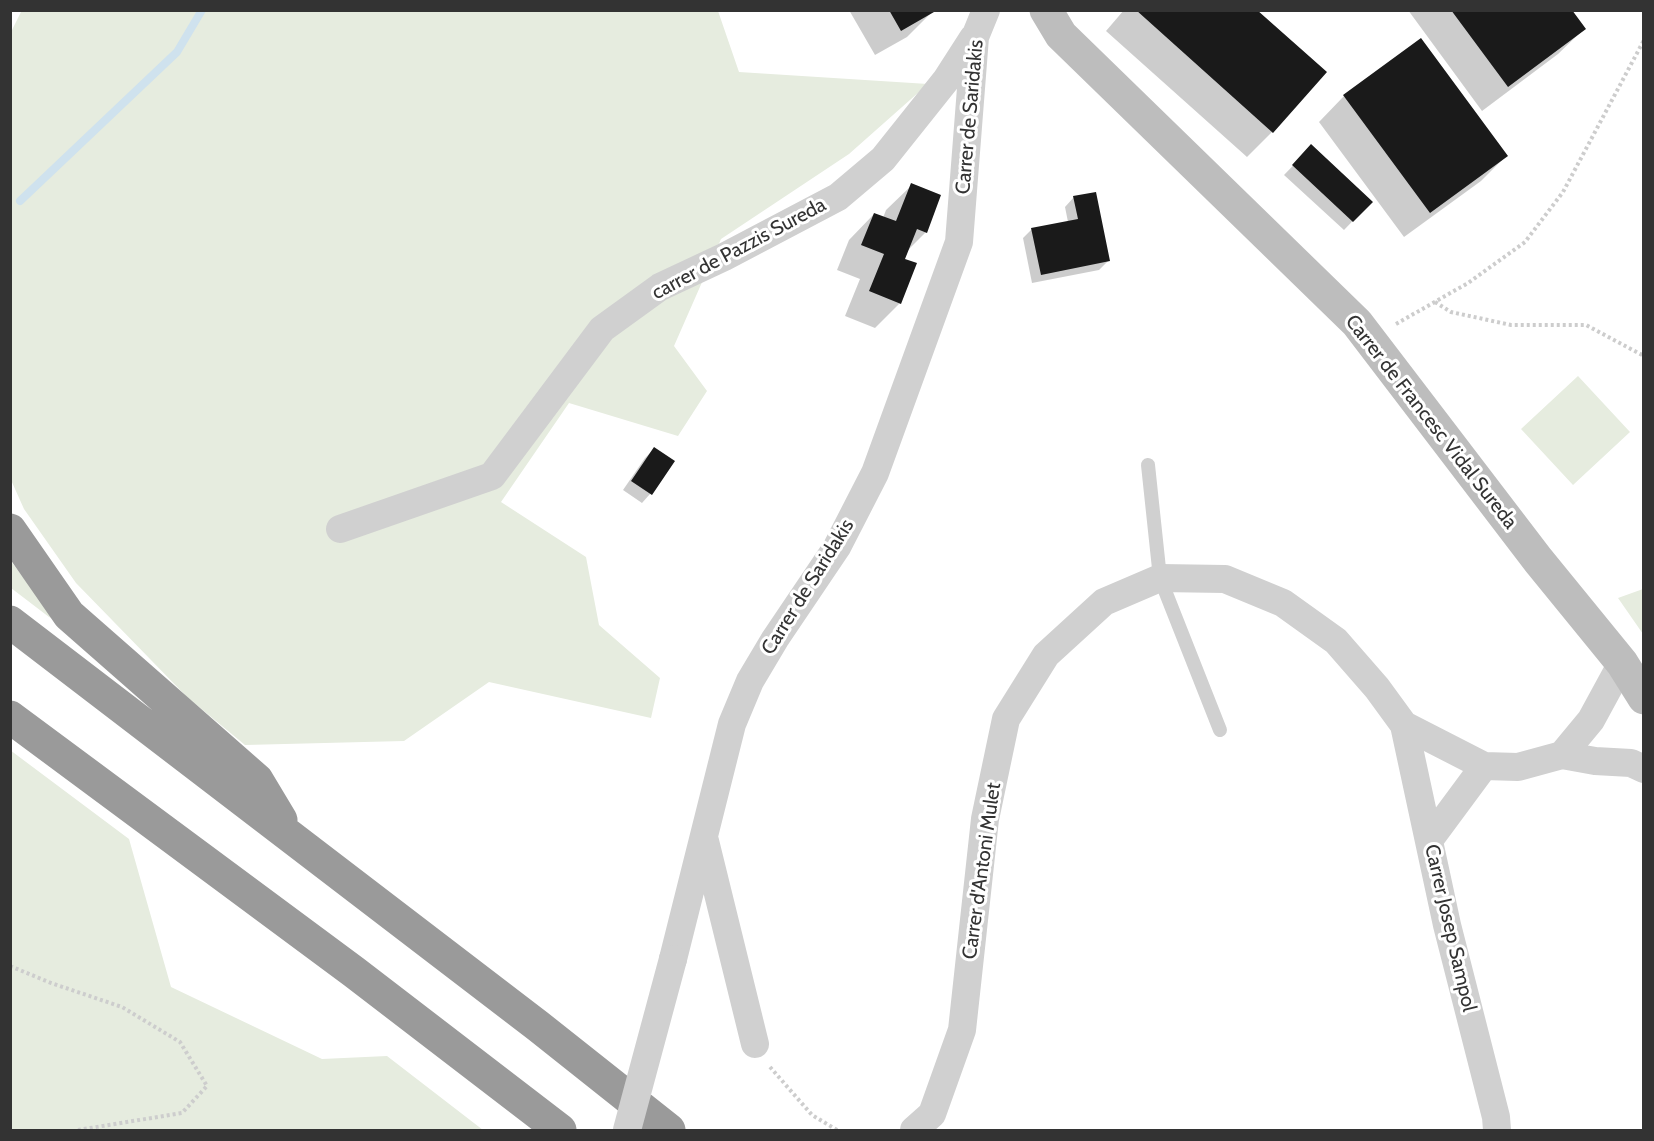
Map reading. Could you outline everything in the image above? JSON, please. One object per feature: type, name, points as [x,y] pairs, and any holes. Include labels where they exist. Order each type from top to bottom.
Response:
[{"type":"highway","points":[[10,530],[69,615],[257,780],[291,837]]},
{"type":"highway","points":[[10,622],[538,1026],[669,1131]]},
{"type":"highway","points":[[10,717],[363,979],[561,1131]]},
{"type":"street","name":"Carrer de Saridakis","points":[[627,1131],[732,724],[750,681],[775,639],[837,547],[875,473],[959,242],[975,37],[987,10]]},
{"type":"street","name":"Carrer de Francesc Vidal Sureda","points":[[1046,10],[1060,35],[1357,323],[1538,560],[1622,663],[1644,698]]},
{"type":"street","name":"carrer de Pazzis Sureda","points":[[340,530],[492,476],[602,329],[660,287],[838,197],[883,159],[946,80],[975,37]]},
{"type":"street","name":"Carrer d'Antoni Mulet","points":[[914,1131],[932,1114],[962,1030],[985,819],[1006,719],[1046,654],[1104,602],[1160,578],[1225,579],[1283,603],[1336,640],[1377,688],[1404,726]]},
{"type":"street","points":[[1562,755],[1592,720],[1622,663]]},
{"type":"street","points":[[1404,726],[1484,766],[1518,767],[1562,755],[1595,761],[1631,763],[1644,768]]},
{"type":"street","name":"Carrer Josep Sampol","points":[[1404,726],[1447,926],[1496,1117],[1497,1131]]},
{"type":"street","points":[[1430,839],[1484,766]]},
{"type":"street","points":[[704,839],[754,1044]]},
{"type":"lane","points":[[1148,465],[1160,578],[1220,730]]},
{"type":"path","points":[[1369,339],[1468,283],[1525,242],[1563,192],[1644,40]]},
{"type":"path","points":[[1435,302],[1451,312],[1511,325],[1586,325],[1644,356]]},
{"type":"path","points":[[10,966],[122,1008],[180,1042],[207,1086],[182,1113],[78,1131]]},
{"type":"path","points":[[754,1044],[779,1079],[812,1115],[837,1131]]},
{"type":"shaded area","points":[[22,10],[718,11],[739,72],[928,84],[849,154],[721,239],[674,346],[707,391],[678,436],[569,403],[501,502],[586,557],[599,625],[660,678],[651,718],[489,682],[404,741],[245,745],[187,697],[76,583],[24,509],[11,480],[10,34]]},
{"type":"shaded area","points":[[1578,376],[1630,432],[1573,485],[1521,429]]},
{"type":"shaded area","points":[[10,560],[56,620],[11,588]]},
{"type":"shaded area","points":[[1644,589],[1643,634],[1618,598]]},
{"type":"shaded area","points":[[10,750],[129,839],[171,987],[322,1059],[387,1056],[483,1130],[11,1130]]},
{"type":"building","points":[[889,10],[933,10],[934,12],[901,31]]},
{"type":"building","points":[[1136,10],[1257,10],[1327,72],[1273,133]]},
{"type":"building","points":[[1451,10],[1572,10],[1586,29],[1508,87]]},
{"type":"building","points":[[1421,38],[1508,156],[1430,213],[1343,95]]},
{"type":"building","points":[[1311,144],[1373,202],[1353,222],[1292,165]]},
{"type":"building","points":[[911,183],[941,195],[927,233],[917,229],[905,259],[917,263],[901,304],[869,291],[884,254],[861,245],[874,213],[896,221]]},
{"type":"building","points":[[1096,192],[1110,261],[1041,275],[1031,228],[1078,219],[1073,196]]},
{"type":"building","points":[[654,447],[675,461],[652,495],[631,481]]},
{"type":"waterway","points":[[20,201],[177,52],[202,10]]}]
